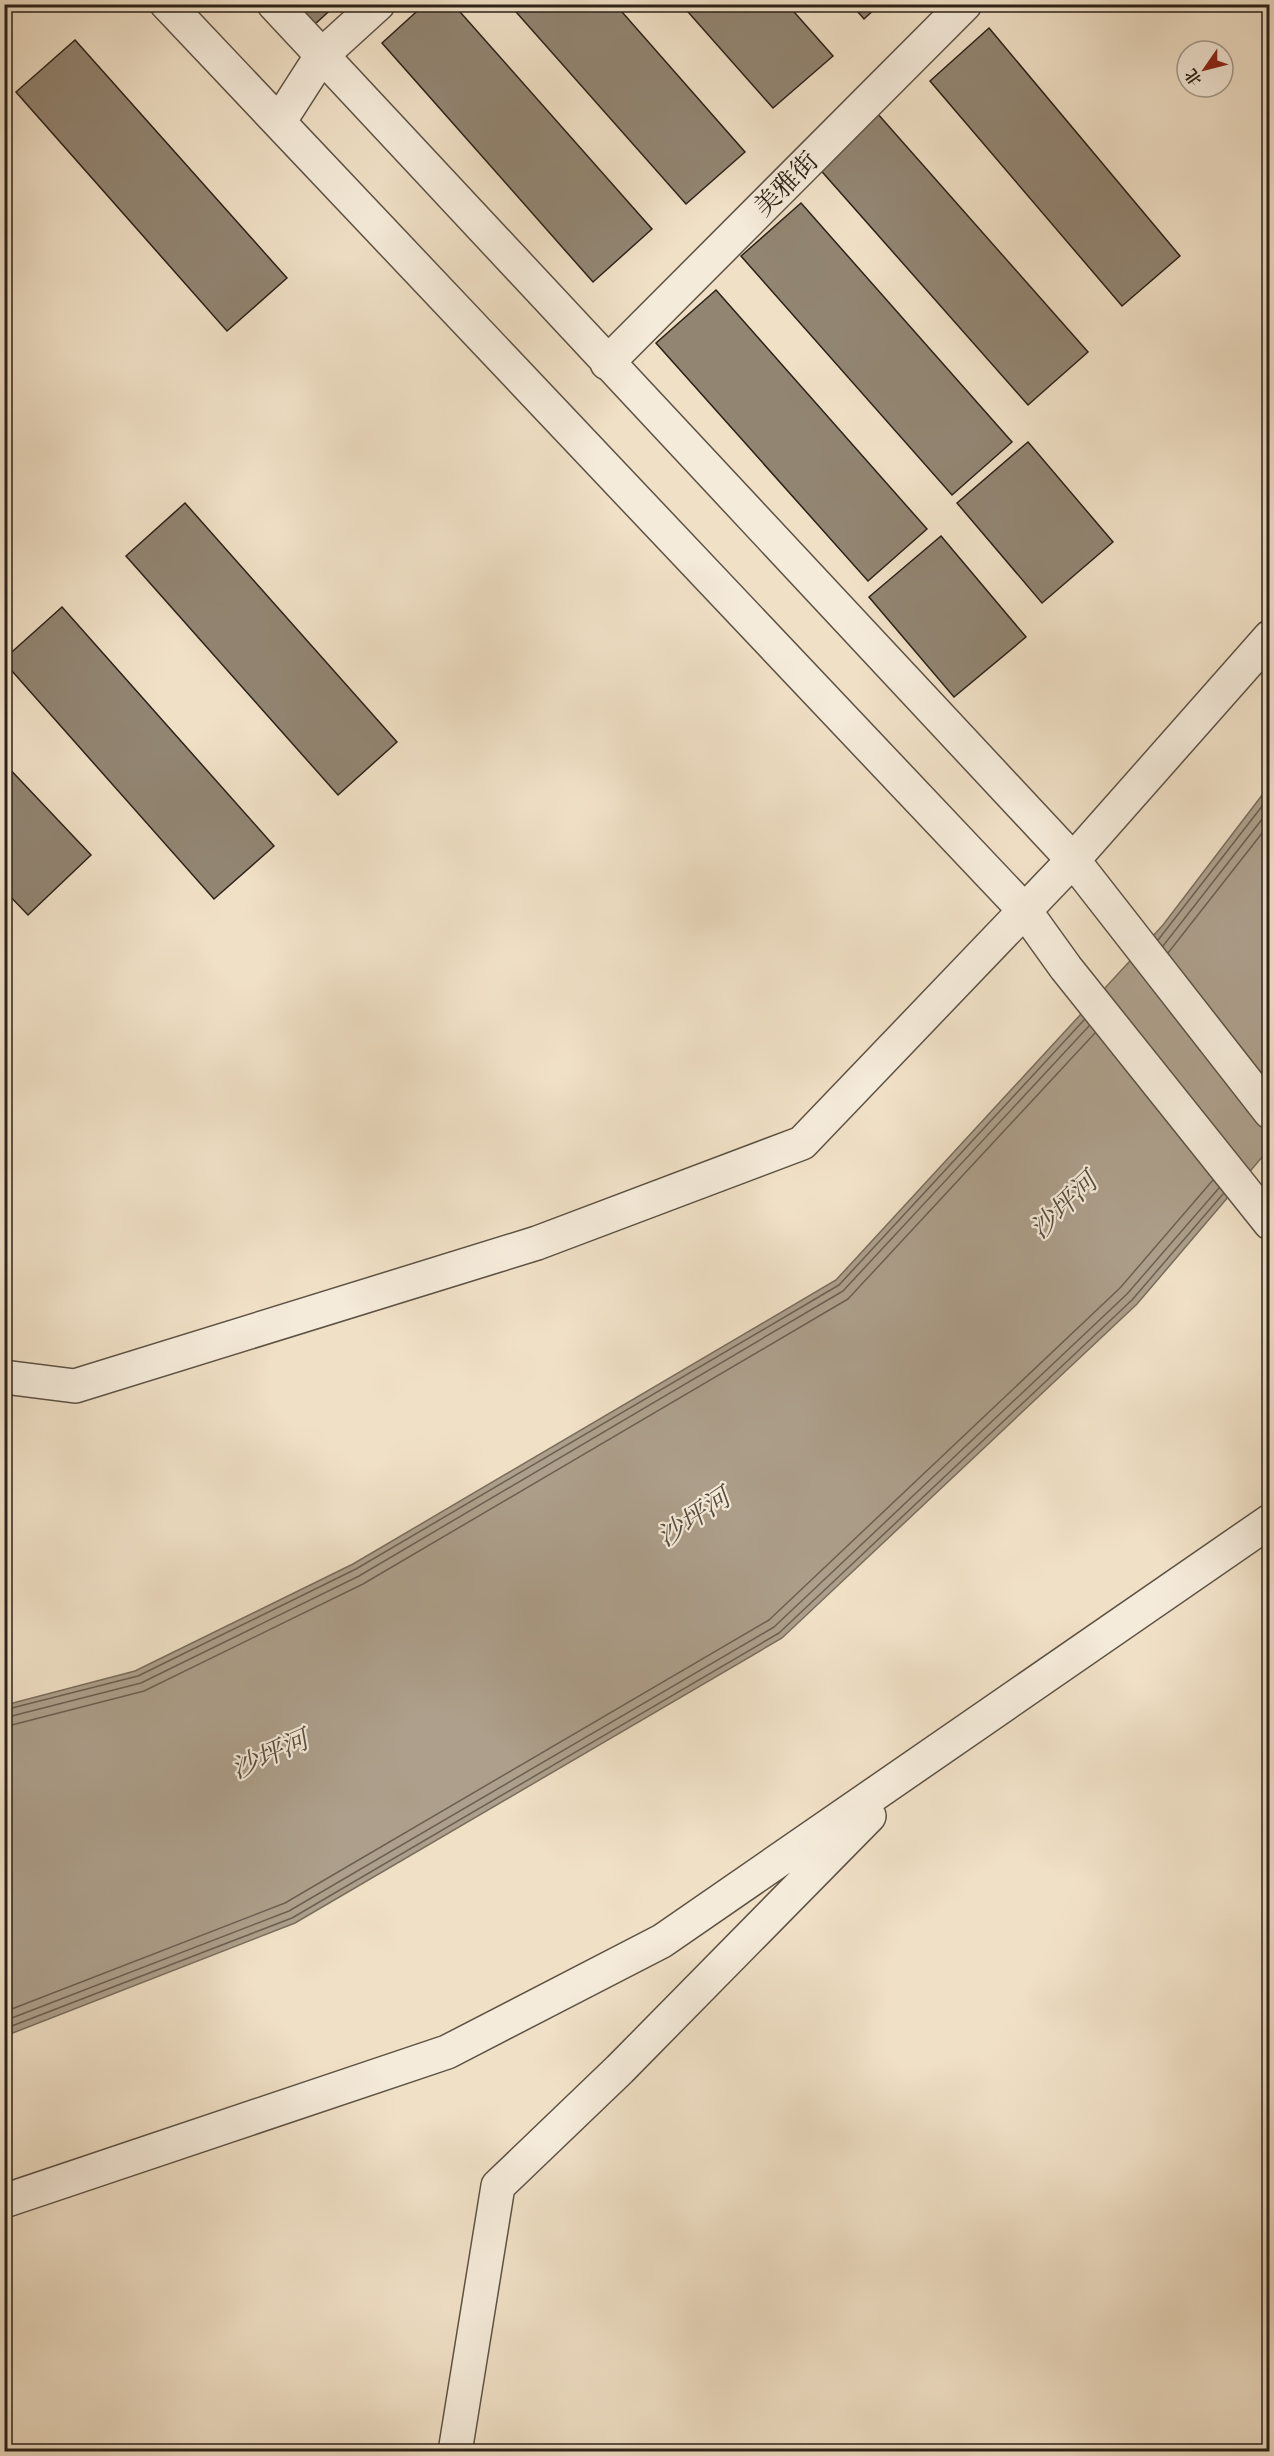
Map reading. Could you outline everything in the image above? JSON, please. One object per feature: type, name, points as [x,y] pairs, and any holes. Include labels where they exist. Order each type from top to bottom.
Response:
[{"type":"street","points":[[167,4],[1025,911],[1066,968],[1269,1223]]},
{"type":"street","points":[[274,4],[1073,860],[1107,907],[1269,1112]]},
{"type":"street","points":[[279,122],[322,55],[378,4]]},
{"type":"street","name":"美雅街","points":[[607,363],[965,4]]},
{"type":"street","points":[[4,1377],[75,1386],[537,1242],[802,1143],[1073,860],[1269,637]]},
{"type":"street","points":[[4,2201],[447,2052],[662,1941],[1269,1521]]},
{"type":"street","points":[[454,2451],[498,2186],[620,2069],[925,1759]]},
{"type":"water","name":"沙坪河","points":[[1269,786],[1269,1149],[1137,1304],[782,1638],[295,1923],[5,2036],[5,1705],[135,1671],[353,1564],[836,1280],[1163,925]]},
{"type":"building","points":[[296,4],[337,4],[314,25]]},
{"type":"building","points":[[425,4],[453,4],[652,229],[593,282],[382,43]]},
{"type":"building","points":[[509,4],[615,4],[745,152],[686,204]]},
{"type":"building","points":[[681,4],[787,4],[833,56],[773,108]]},
{"type":"building","points":[[851,4],[880,4],[864,19]]},
{"type":"building","points":[[989,28],[1180,256],[1122,306],[930,81]]},
{"type":"building","points":[[75,40],[287,278],[227,331],[16,92]]},
{"type":"building","points":[[877,113],[1088,352],[1028,405],[817,166]]},
{"type":"building","points":[[801,203],[1012,442],[952,495],[741,256]]},
{"type":"building","points":[[716,290],[927,529],[868,581],[656,343]]},
{"type":"building","points":[[1028,442],[1113,542],[1042,603],[957,503]]},
{"type":"building","points":[[185,503],[397,742],[338,795],[126,556]]},
{"type":"building","points":[[941,536],[1026,637],[954,697],[869,597]]},
{"type":"building","points":[[62,607],[274,846],[214,899],[4,662],[4,659]]},
{"type":"building","points":[[4,763],[91,855],[28,915],[4,890]]}]
